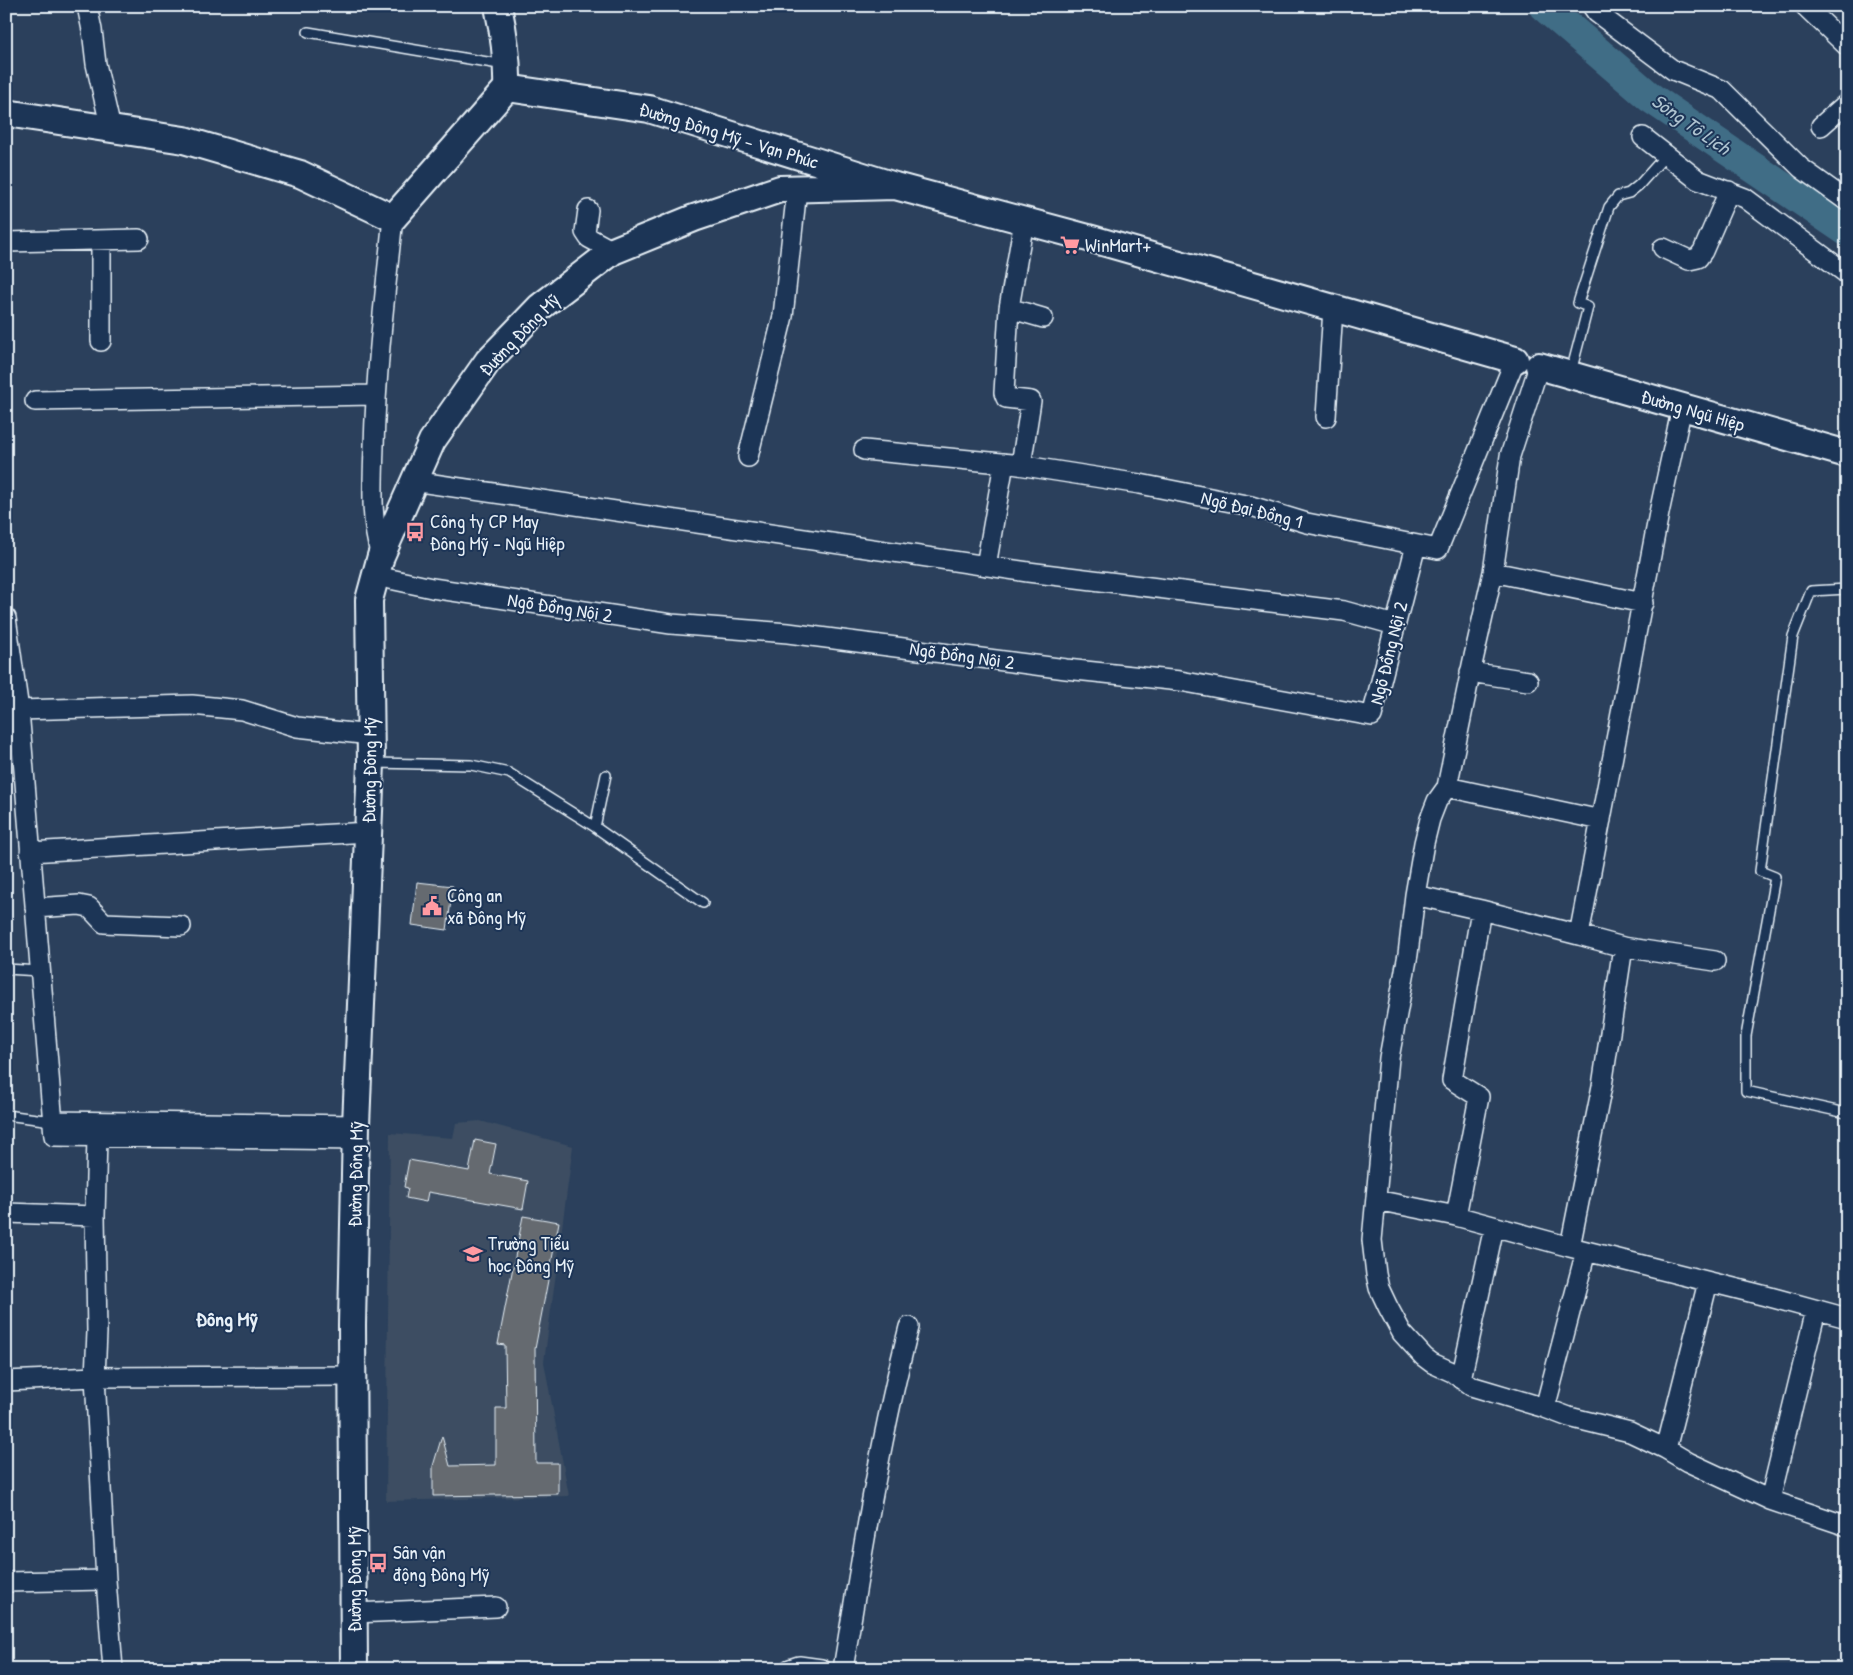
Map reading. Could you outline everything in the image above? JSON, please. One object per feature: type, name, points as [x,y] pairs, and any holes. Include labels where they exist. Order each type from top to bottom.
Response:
[{"type":"street","points":[[87,6],[96,64],[111,129]]},
{"type":"street","points":[[379,566],[372,508],[375,395],[392,218],[507,77],[505,40],[498,6]]},
{"type":"street","points":[[1592,6],[1596,13],[1673,70],[1722,90],[1801,168],[1847,202]]},
{"type":"street","points":[[1805,6],[1847,46]]},
{"type":"street","name":"Đường Đông Mỹ – Vạn Phúc","points":[[507,77],[649,108],[895,186]]},
{"type":"street","points":[[1821,126],[1847,103]]},
{"type":"street","points":[[6,113],[184,140],[300,174],[392,218]]},
{"type":"street","points":[[1643,136],[1698,180],[1745,198],[1847,274]]},
{"type":"street","name":"Đường Đông Mỹ","points":[[354,1669],[352,1376],[356,1132],[371,763],[369,600],[379,566],[432,441],[488,361],[540,307],[613,251],[694,218],[780,189],[895,186]]},
{"type":"street","name":"Đường Ngũ Hiệp","points":[[895,186],[1847,454]]},
{"type":"street","points":[[748,457],[783,316],[797,188]]},
{"type":"street","points":[[1663,248],[1690,260],[1698,258],[1703,251],[1729,191]]},
{"type":"street","points":[[588,210],[585,232],[589,238],[613,251]]},
{"type":"street","points":[[986,566],[1012,464],[1031,401],[1006,398],[1004,393],[1009,308],[1024,221]]},
{"type":"street","points":[[6,242],[139,239]]},
{"type":"street","points":[[101,240],[101,341]]},
{"type":"street","points":[[1009,308],[1043,318]]},
{"type":"street","points":[[1326,417],[1333,309]]},
{"type":"street","points":[[1527,363],[1510,456],[1493,572],[1470,672],[1447,787],[1437,801],[1430,819],[1415,895],[1408,954],[1389,1058],[1372,1240],[1379,1288],[1402,1332],[1424,1356],[1432,1363],[1452,1372],[1471,1386],[1546,1408],[1569,1417],[1619,1428],[1770,1500],[1847,1526]]},
{"type":"street","name":"Ngõ Đại Đồng 1","points":[[864,450],[1012,464],[1140,484],[1251,506],[1307,523],[1438,549],[1527,363]]},
{"type":"street","points":[[35,401],[375,395]]},
{"type":"street","points":[[1579,935],[1682,407]]},
{"type":"street","points":[[413,482],[986,566],[1344,611],[1395,625]]},
{"type":"street","name":"Ngõ Đồng Nội 2","points":[[379,566],[432,588],[671,624],[788,633],[1066,669],[1180,681],[1372,716],[1416,545]]},
{"type":"street","points":[[1493,572],[1643,603]]},
{"type":"street","points":[[6,618],[19,710],[54,1136],[97,1137],[356,1132]]},
{"type":"street","points":[[1470,672],[1528,681]]},
{"type":"street","points":[[19,710],[192,705],[236,709],[297,727],[370,735]]},
{"type":"street","points":[[1447,787],[1601,820]]},
{"type":"street","points":[[30,852],[368,832]]},
{"type":"street","points":[[1415,895],[1623,947],[1715,961]]},
{"type":"street","points":[[35,908],[80,905],[89,907],[104,924],[181,926]]},
{"type":"street","points":[[1456,1216],[1479,1097],[1452,1080],[1481,910]]},
{"type":"street","points":[[1546,1408],[1578,1249],[1623,947]]},
{"type":"street","points":[[52,1121],[356,1132]]},
{"type":"street","points":[[97,1137],[97,1332],[95,1378],[113,1669]]},
{"type":"street","points":[[1376,1200],[1456,1216],[1847,1318]]},
{"type":"street","points":[[6,1213],[96,1216]]},
{"type":"street","points":[[1461,1380],[1494,1227]]},
{"type":"street","points":[[1666,1449],[1708,1282]]},
{"type":"street","points":[[1770,1500],[1816,1310]]},
{"type":"street","points":[[844,1669],[875,1486],[896,1379],[909,1328]]},
{"type":"street","points":[[6,1381],[95,1378],[352,1376]]},
{"type":"street","points":[[6,1582],[106,1580]]},
{"type":"street","points":[[354,1613],[496,1607]]},
{"type":"street","points":[[790,1669],[799,1666],[820,1669]]},
{"type":"lane","points":[[308,32],[507,77]]},
{"type":"lane","points":[[1570,375],[1588,307],[1578,303],[1609,207],[1618,196],[1629,193],[1639,185],[1666,155]]},
{"type":"lane","points":[[1846,1113],[1746,1091],[1746,1036],[1775,877],[1760,871],[1793,636],[1811,591],[1847,589]]},
{"type":"lane","points":[[371,763],[471,765],[509,773],[595,827],[703,903]]},
{"type":"lane","points":[[595,827],[606,775]]},
{"type":"lane","points":[[6,969],[40,971]]},
{"type":"lane","points":[[6,1115],[52,1121]]},
{"type":"shaded area","name":"Trường Tiểu học Đông Mỹ","points":[[480,1121],[573,1146],[544,1362],[569,1496],[386,1501],[390,1133],[453,1138],[456,1123]]},
{"type":"building","name":"Công an xã Đông Mỹ","points":[[417,882],[453,886],[447,930],[412,925]]},
{"type":"building","points":[[475,1140],[496,1144],[490,1174],[528,1181],[523,1209],[428,1192],[426,1202],[406,1198],[408,1188],[404,1187],[409,1160],[469,1171]]},
{"type":"building","points":[[523,1216],[559,1222],[535,1349],[536,1463],[558,1463],[558,1494],[433,1496],[433,1466],[442,1436],[450,1466],[496,1465],[496,1408],[506,1408],[505,1345],[498,1344]]},
{"type":"waterway","name":"Sông Tô Lịch","points":[[1544,6],[1651,98],[1847,231]]},
{"type":"place","name":"WinMart+","points":[[1070,245]]},
{"type":"place","name":"Công ty CP May Đông Mỹ - Ngũ Hiệp","points":[[415,532]]},
{"type":"place","name":"Công an xã Đông Mỹ","points":[[432,906]]},
{"type":"place","name":"Trường Tiểu học Đông Mỹ","points":[[473,1254]]},
{"type":"place","name":"Sân vận động Đông Mỹ","points":[[378,1563]]},
{"type":"district","name":"Đông Mỹ","points":[[227,1319]]}]
